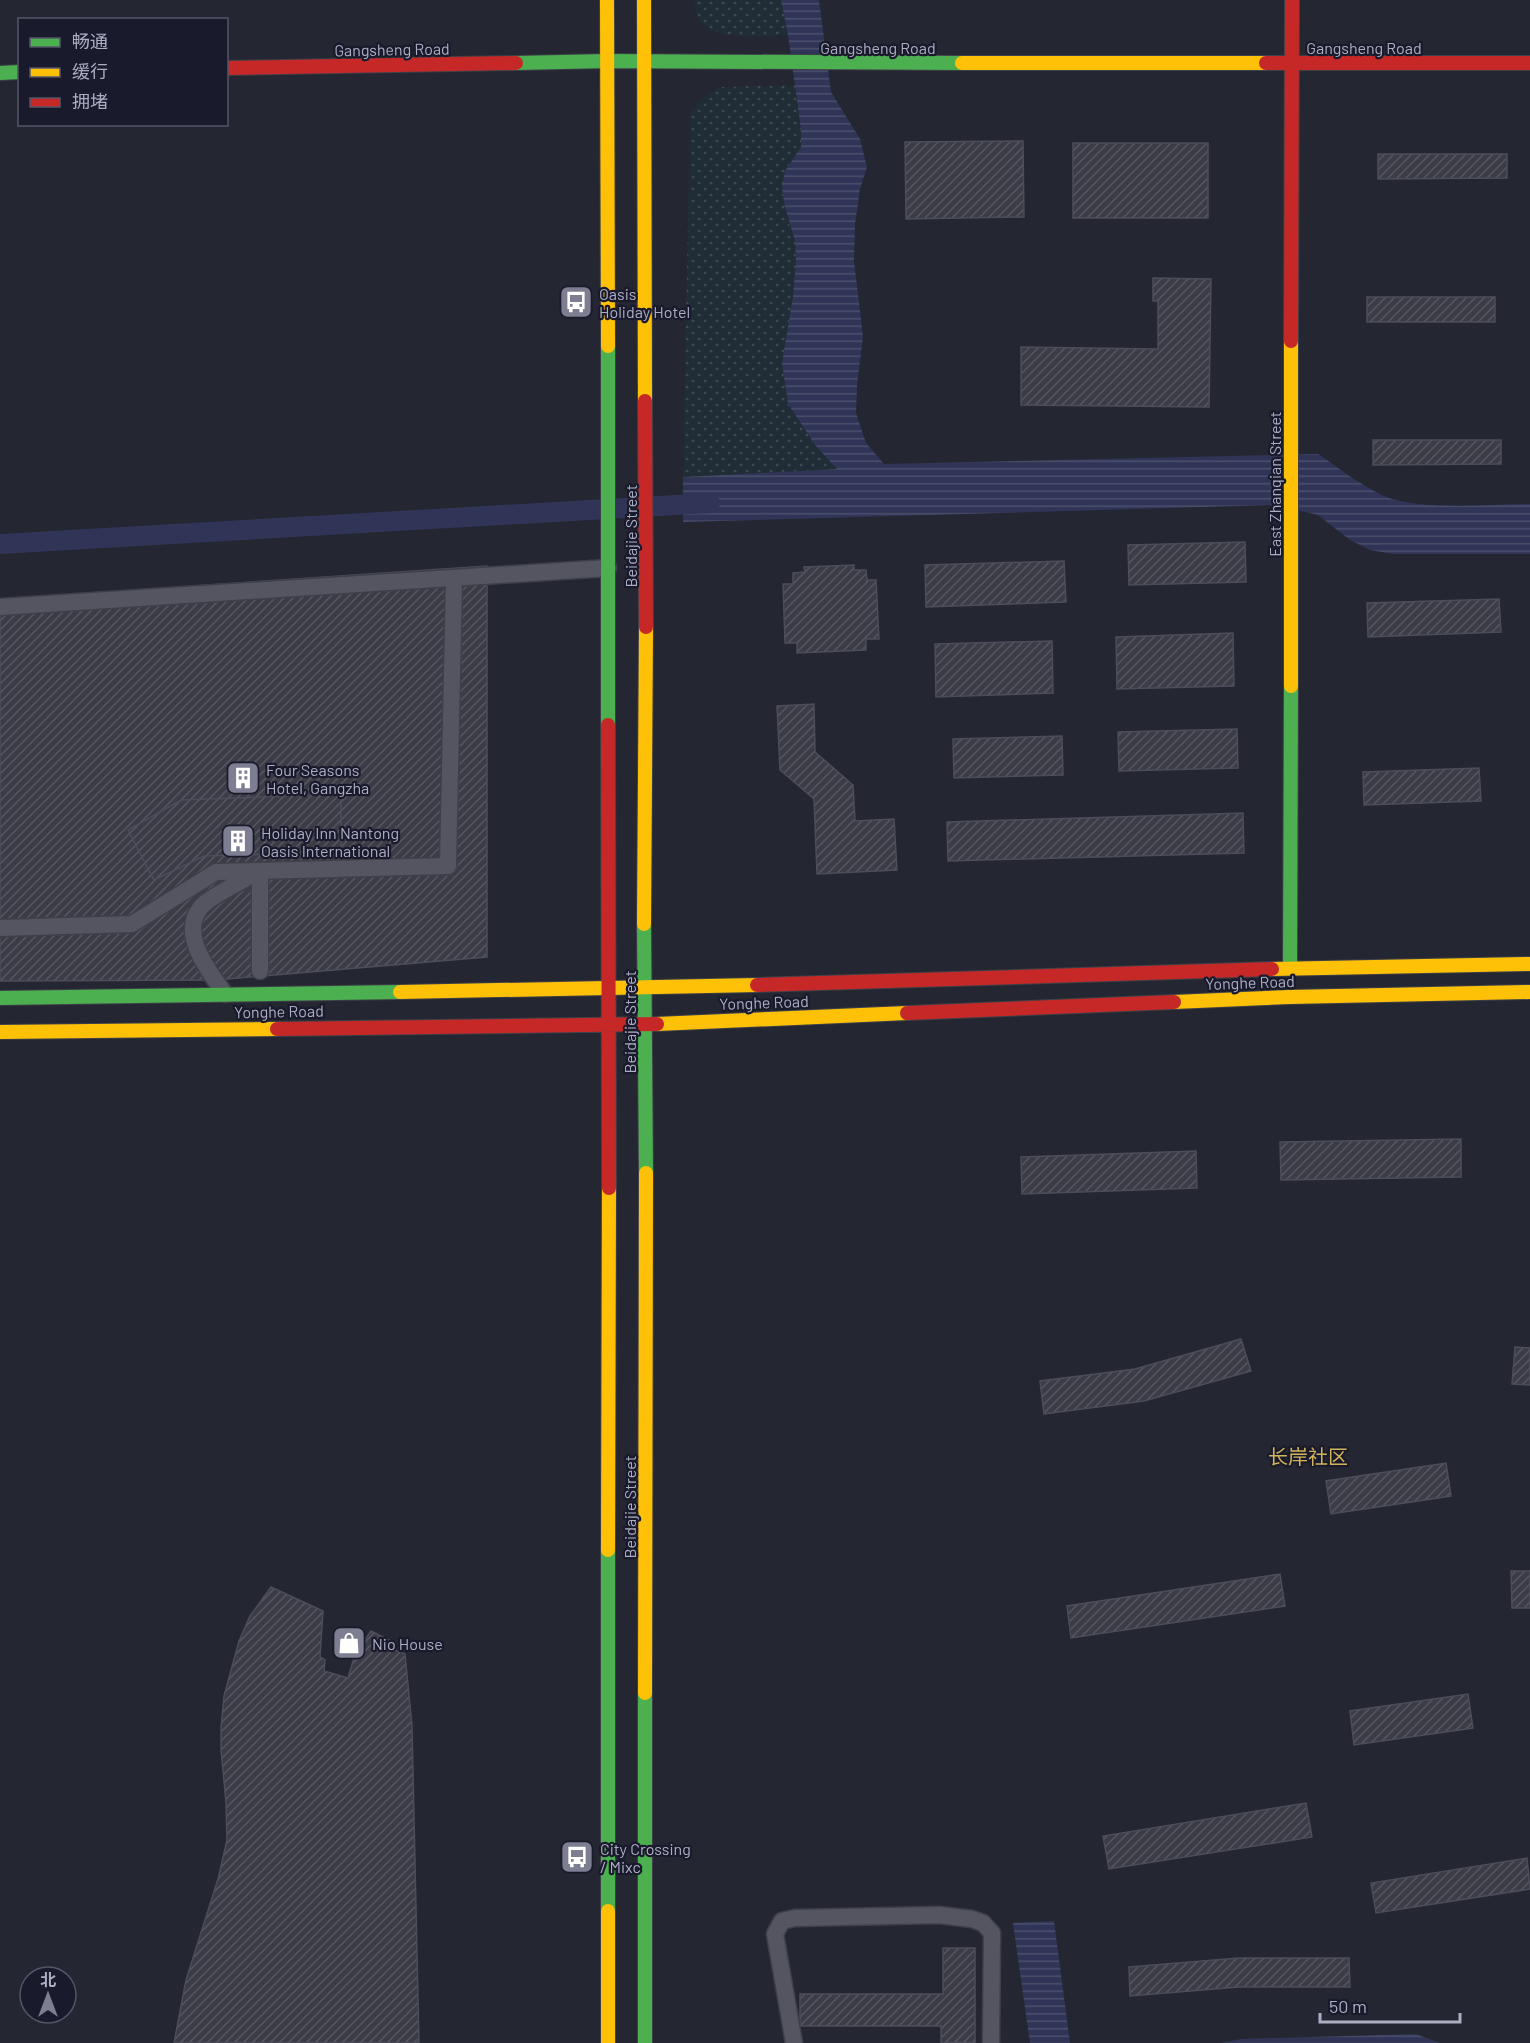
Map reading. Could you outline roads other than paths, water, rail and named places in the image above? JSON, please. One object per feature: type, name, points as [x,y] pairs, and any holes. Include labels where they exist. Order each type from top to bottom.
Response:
[{"type":"main road","name":"Beidajie Street","points":[[607,0],[608,2043]]},
{"type":"main road","name":"Beidajie Street","points":[[644,0],[645,2043]]},
{"type":"main road","name":"East Zhanqian Street","points":[[1290,968],[1292,0]]},
{"type":"main road","name":"Gangsheng Road","points":[[228,68],[607,61],[1530,63]]},
{"type":"main road","points":[[0,73],[18,72]]},
{"type":"main road","name":"Yonghe Road","points":[[0,998],[645,988],[1290,968],[1530,964]]},
{"type":"main road","name":"Yonghe Road","points":[[0,1032],[646,1024],[1289,997],[1530,993]]},
{"type":"street","points":[[0,607],[608,568]]},
{"type":"street","points":[[0,928],[132,924],[216,872],[448,866],[454,578]]},
{"type":"street","points":[[260,871],[260,971]]},
{"type":"street","points":[[225,994],[194,945],[194,918],[204,904],[260,871]]},
{"type":"street","points":[[794,2043],[775,1934],[782,1921],[795,1918],[939,1915],[972,1919],[983,1923],[992,1933],[991,2043]]},
{"type":"water","points":[[781,0],[819,0],[831,92],[860,139],[867,167],[860,189],[855,224],[854,261],[863,336],[856,413],[866,443],[884,464],[1318,454],[1367,487],[1399,501],[1435,505],[1530,504],[1530,554],[1393,554],[1370,550],[1350,540],[1318,515],[1275,505],[683,522],[683,477],[837,469],[816,446],[788,404],[782,363],[793,297],[796,258],[795,241],[784,203],[782,186],[785,171],[801,147],[801,130]]},
{"type":"water","points":[[1054,1921],[1070,2043],[1030,2043],[1013,1923]]},
{"type":"water","points":[[1416,2034],[1440,2043],[1221,2043],[1241,2039]]},
{"type":"waterway","points":[[0,544],[710,503]]},
{"type":"place","name":"Oasis Holiday Hotel","points":[[576,302]]},
{"type":"place","name":"Four Seasons Hotel, Gangzha","points":[[243,778]]},
{"type":"place","name":"Holiday Inn Nantong Oasis International","points":[[238,841]]},
{"type":"place","name":"Nio House","points":[[349,1643]]},
{"type":"place","name":"City Crossing / Mixc","points":[[577,1857]]},
{"type":"district","name":"长岸社区","points":[[1308,1456]]}]
